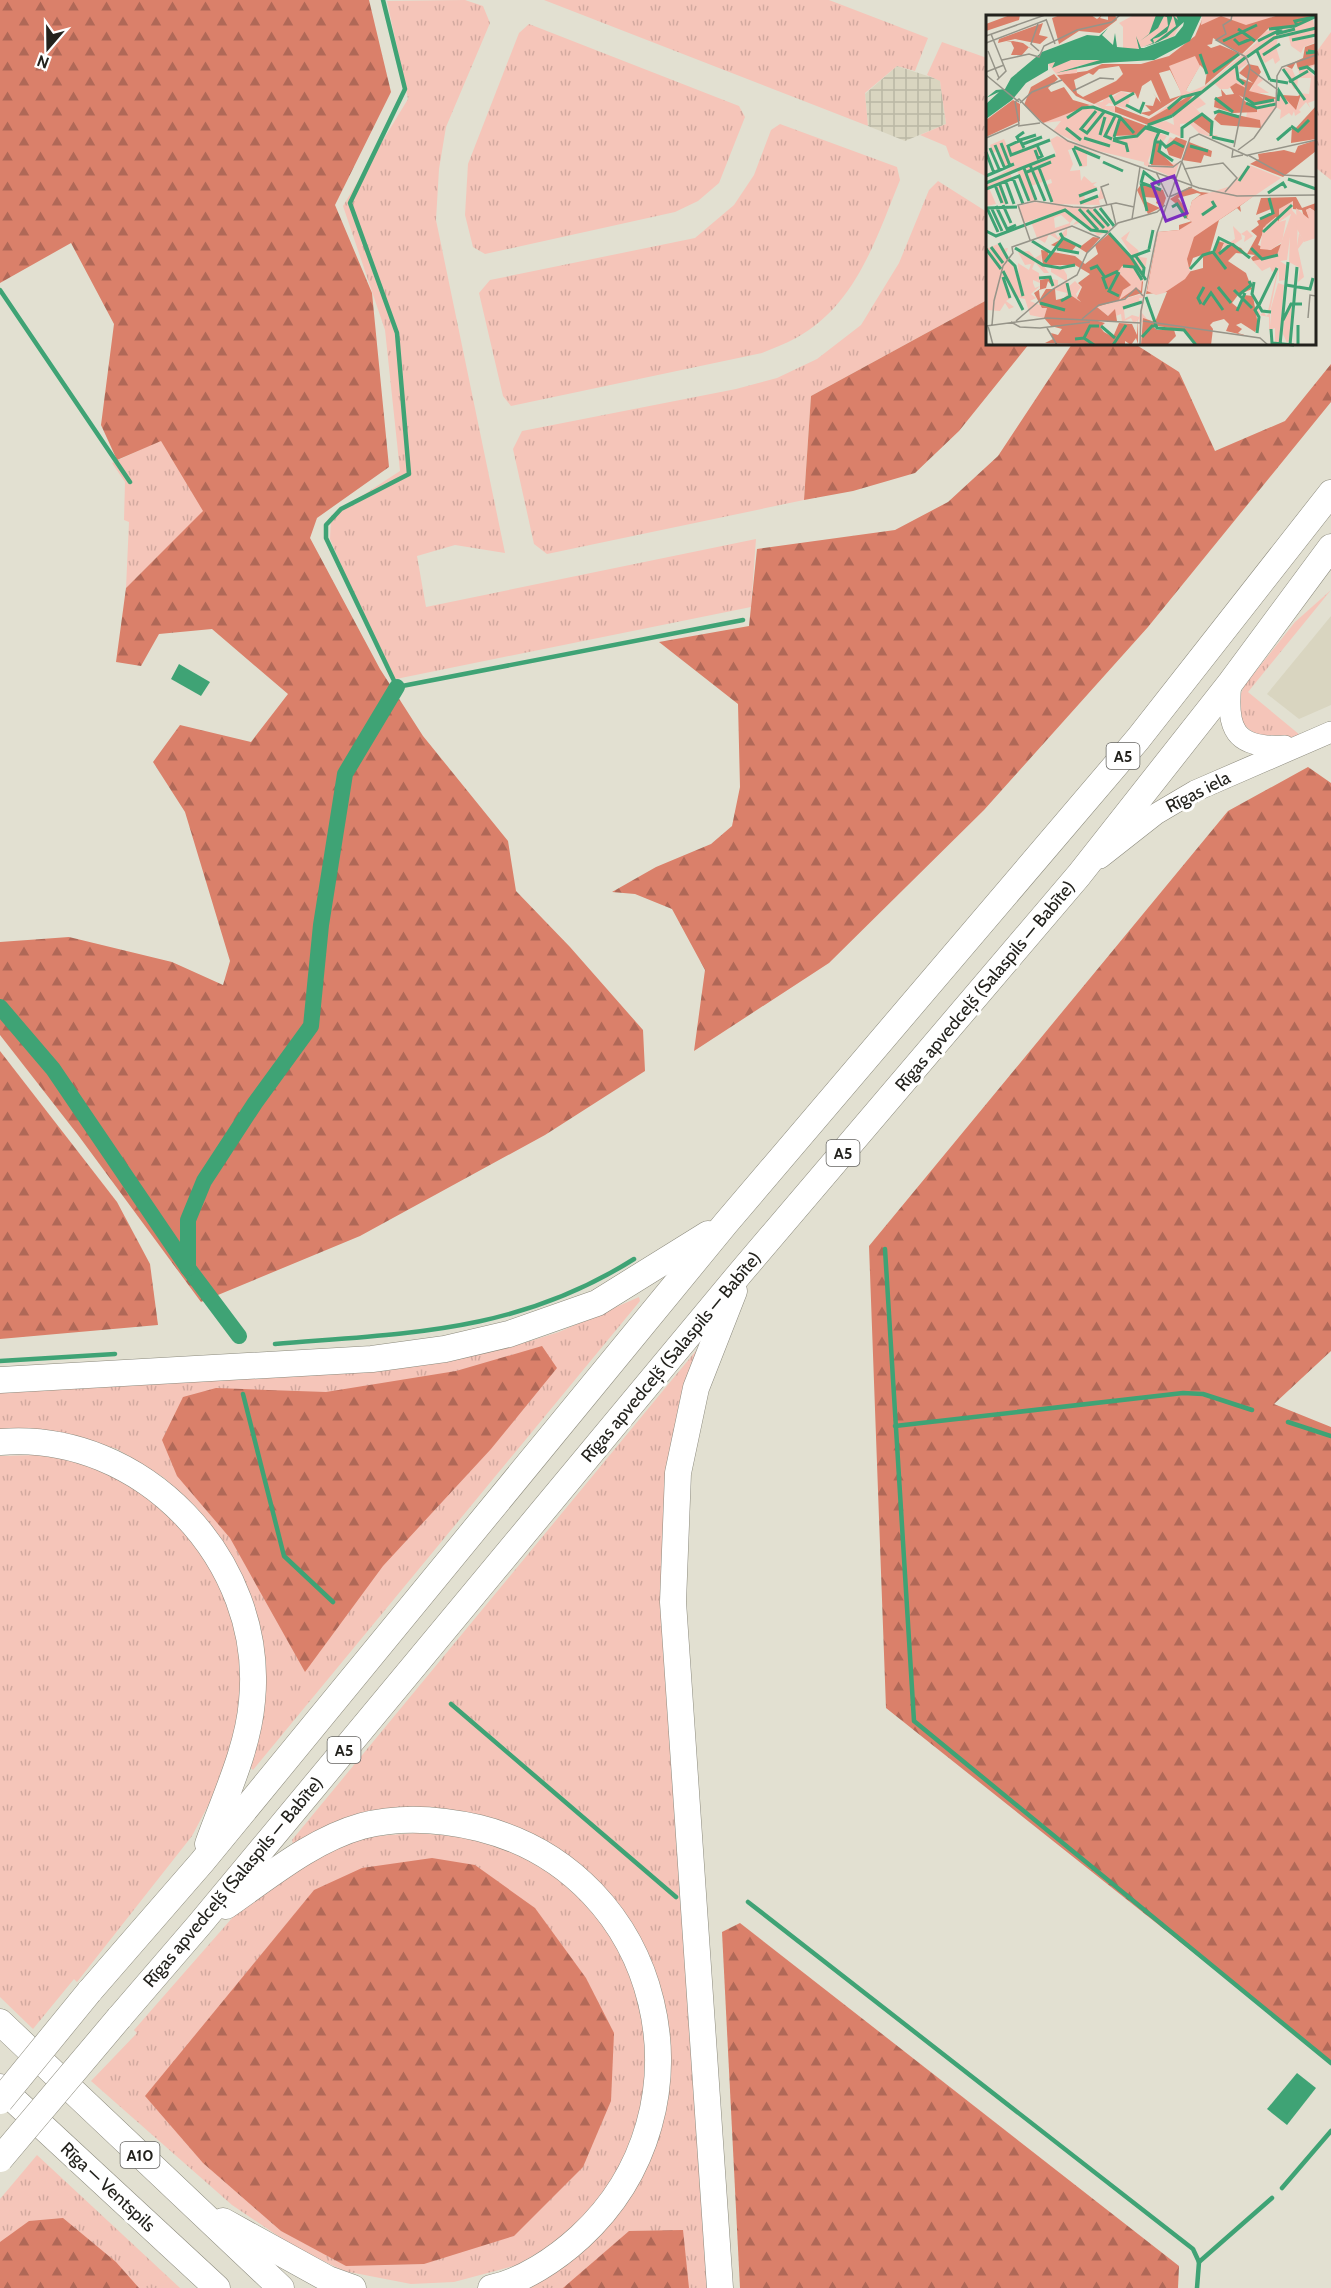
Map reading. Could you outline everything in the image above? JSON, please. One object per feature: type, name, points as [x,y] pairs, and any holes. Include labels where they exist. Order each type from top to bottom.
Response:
[{"type":"highway","name":"Rīgas apvedceļš (Salaspils — Babīte)","points":[[0,2101],[89,1992],[202,1862],[726,1222],[1138,739],[1331,494]]},
{"type":"highway","name":"Rīgas apvedceļš (Salaspils — Babīte)","points":[[0,2158],[199,1925],[742,1271],[1079,875],[1231,682],[1331,547]]},
{"type":"highway","points":[[0,1380],[372,1359],[445,1348],[509,1334],[597,1303],[726,1222]]},
{"type":"highway","points":[[720,2288],[697,1917],[673,1602],[674,1537],[678,1473],[696,1388],[742,1271]]},
{"type":"highway","points":[[0,1442],[59,1446],[123,1467],[168,1497],[203,1534],[232,1580],[250,1635],[252,1702],[245,1737],[202,1862]]},
{"type":"highway","points":[[199,1925],[313,1847],[362,1826],[417,1820],[474,1827],[503,1834],[527,1845],[570,1870],[611,1914],[626,1939],[648,1987],[655,2025],[656,2087],[644,2140],[622,2187],[604,2213],[586,2232],[567,2249],[528,2273],[491,2288]]},
{"type":"highway","name":"A10","points":[[0,2022],[281,2288]]},
{"type":"highway","name":"Rīga — Ventspils","points":[[0,2087],[217,2288]]},
{"type":"highway","points":[[190,2203],[328,2279],[353,2288]]},
{"type":"highway","points":[[134,2211],[198,2288]]},
{"type":"main road","points":[[1231,682],[1228,711],[1244,740],[1253,746],[1298,745]]},
{"type":"main road","name":"Rīgas iela","points":[[1079,875],[1156,814],[1195,791],[1331,732]]},
{"type":"shaded area","points":[[897,66],[940,80],[946,124],[905,141],[868,126],[865,94]]},
{"type":"shaded area","points":[[1331,616],[1331,705],[1299,719],[1267,694]]},
{"type":"shaded area","points":[[179,664],[210,682],[201,696],[171,679]]},
{"type":"shaded area","points":[[1297,2073],[1316,2088],[1287,2125],[1267,2109]]},
{"type":"green space","points":[[0,0],[369,0],[391,92],[335,205],[372,293],[389,467],[317,518],[310,538],[380,669],[423,736],[508,841],[516,891],[570,947],[643,1030],[645,1071],[545,1135],[360,1236],[201,1302],[78,1135],[0,1035],[0,942],[69,937],[172,962],[223,985],[230,961],[185,812],[153,762],[180,725],[251,742],[288,694],[212,629],[159,634],[141,666],[116,662],[126,588],[203,511],[161,441],[117,460],[101,425],[114,324],[71,243],[0,283]]},
{"type":"green space","points":[[465,0],[483,6],[490,23],[446,127],[439,169],[436,220],[505,553],[455,545],[417,556],[426,607],[756,539],[751,607],[391,680],[330,539],[331,516],[400,471],[385,330],[343,206],[408,99],[387,1]]},
{"type":"green space","points":[[544,0],[829,0],[928,38],[915,71],[897,66],[865,93],[868,126]]},
{"type":"green space","points":[[529,24],[739,106],[745,117],[719,183],[698,201],[675,212],[485,254],[473,247],[465,215],[468,164],[519,33]]},
{"type":"green space","points":[[1331,32],[1331,180],[1316,168],[1316,53]]},
{"type":"green space","points":[[942,42],[986,58],[986,176],[950,157],[946,146],[920,135],[946,124],[940,81],[927,75]]},
{"type":"green space","points":[[780,124],[897,167],[900,180],[882,225],[862,269],[834,308],[817,324],[796,338],[762,353],[511,406],[503,396],[479,293],[490,280],[695,238],[734,205],[754,175],[771,130]]},
{"type":"green space","points":[[938,181],[986,211],[986,301],[811,396],[804,500],[547,554],[534,544],[513,449],[522,431],[736,389],[777,378],[817,359],[861,325],[899,263],[929,190]]},
{"type":"green space","points":[[986,301],[986,345],[1028,345],[959,431],[915,473],[853,491],[804,500],[811,396]]},
{"type":"green space","points":[[1071,345],[1137,345],[1179,372],[1215,451],[1285,421],[1331,364],[1331,402],[1148,627],[984,810],[829,963],[694,1051],[705,970],[672,909],[635,894],[612,892],[656,867],[711,844],[732,826],[740,787],[738,704],[659,642],[749,626],[757,549],[895,530],[948,502],[998,456]]},
{"type":"green space","points":[[161,440],[204,511],[126,588],[129,522],[124,520],[125,482],[112,463]]},
{"type":"green space","points":[[1331,590],[1248,692],[1300,735],[1282,739],[1261,737],[1241,722],[1239,699],[1244,686],[1295,622]]},
{"type":"green space","points":[[1308,767],[1331,783],[1331,1351],[1274,1404],[1331,1427],[1331,2062],[886,1708],[869,1246],[1228,811]]},
{"type":"green space","points":[[0,1051],[117,1202],[150,1264],[158,1325],[0,1339]]},
{"type":"green space","points":[[639,1297],[640,1301],[253,1770],[250,1767],[265,1693],[262,1648],[230,1554],[197,1508],[163,1477],[117,1449],[62,1433],[0,1431],[0,1392],[514,1346],[559,1332]]},
{"type":"green space","points":[[704,1341],[675,1456],[710,2288],[519,2288],[578,2254],[597,2238],[621,2209],[641,2178],[659,2137],[668,2093],[668,2047],[661,2002],[646,1959],[625,1919],[597,1884],[563,1855],[536,1838],[513,1828],[487,1824],[416,1827],[347,1826],[321,1829],[293,1844],[292,1840]]},
{"type":"green space","points":[[542,1346],[557,1368],[491,1449],[383,1566],[305,1672],[230,1538],[177,1476],[162,1440],[183,1397],[216,1388],[326,1392],[456,1371]]},
{"type":"green space","points":[[38,1455],[69,1460],[100,1470],[122,1480],[164,1508],[219,1577],[237,1629],[243,1700],[230,1752],[211,1800],[192,1836],[77,1982],[74,1979],[33,2029],[0,1997],[0,1456]]},
{"type":"green space","points":[[416,1833],[465,1837],[514,1851],[547,1870],[576,1894],[600,1918],[620,1950],[637,1994],[645,2038],[644,2100],[621,2166],[600,2200],[558,2241],[517,2265],[454,2282],[411,2284],[344,2271],[293,2246],[232,2205],[91,2081],[137,2033],[134,2030],[247,1901],[321,1855],[365,1837]]},
{"type":"green space","points":[[432,1858],[475,1865],[535,1908],[586,1978],[614,2033],[611,2101],[583,2167],[514,2236],[424,2264],[346,2266],[281,2231],[203,2163],[145,2096],[314,1890],[362,1868]]},
{"type":"green space","points":[[740,1923],[1179,2266],[1178,2288],[740,2288],[722,1932]]},
{"type":"green space","points":[[37,2155],[180,2288],[0,2288],[0,2199]]},
{"type":"green space","points":[[63,2218],[116,2262],[139,2288],[0,2288],[0,2242],[29,2221]]},
{"type":"green space","points":[[683,2230],[689,2288],[563,2288],[629,2231]]},
{"type":"waterway","points":[[383,0],[405,89],[350,203],[397,333],[409,474],[341,509],[326,525],[326,538],[397,687],[743,620]]},
{"type":"waterway","points":[[0,290],[130,482]]},
{"type":"waterway","points":[[188,1268],[188,1220],[204,1181],[255,1103],[311,1026],[321,925],[345,774],[397,687]]},
{"type":"waterway","points":[[0,1007],[53,1069],[188,1268],[239,1336]]},
{"type":"waterway","points":[[885,1249],[914,1721],[1331,2063]]},
{"type":"waterway","points":[[275,1344],[416,1332],[504,1316],[547,1302],[590,1283],[634,1259]]},
{"type":"waterway","points":[[0,1361],[115,1354]]},
{"type":"waterway","points":[[895,1426],[1183,1393],[1203,1394],[1252,1410]]},
{"type":"waterway","points":[[243,1394],[284,1556],[333,1602]]},
{"type":"waterway","points":[[1288,1422],[1331,1436]]},
{"type":"waterway","points":[[451,1704],[676,1897]]},
{"type":"waterway","points":[[748,1902],[1193,2249],[1199,2262],[1197,2288]]},
{"type":"waterway","points":[[1282,2188],[1331,2131]]},
{"type":"waterway","points":[[1199,2262],[1272,2198]]}]
